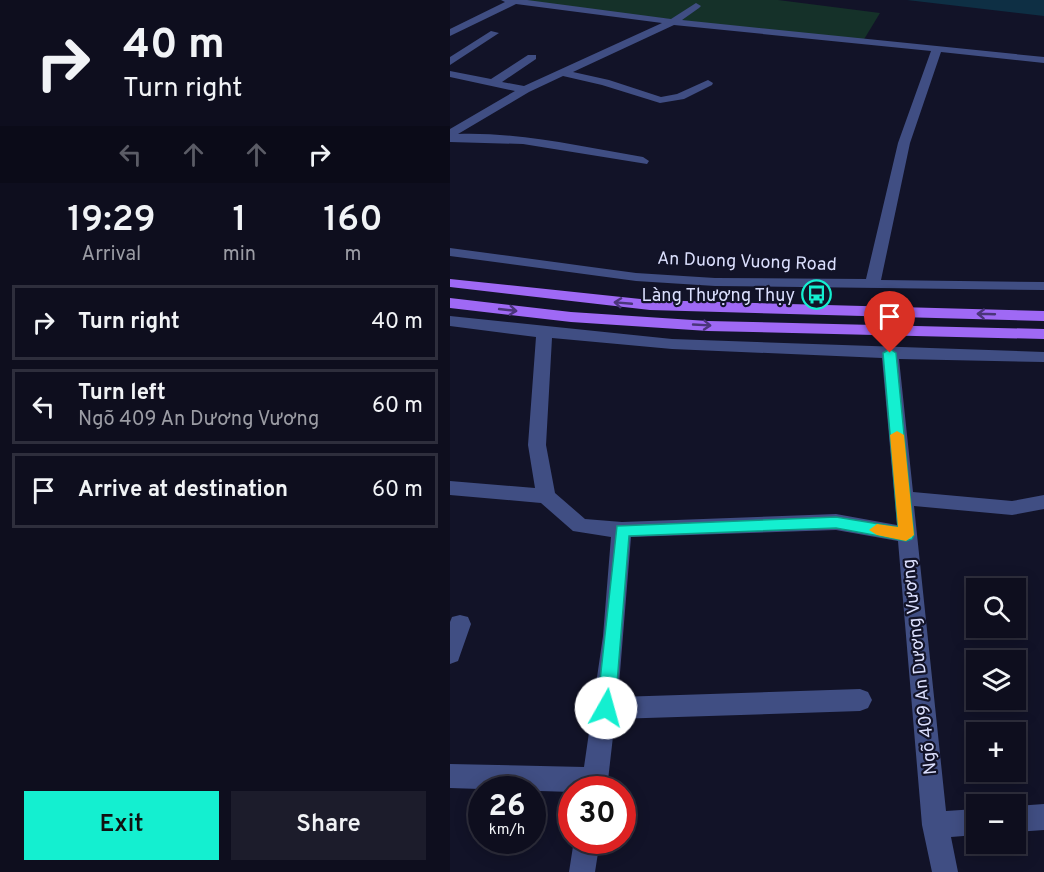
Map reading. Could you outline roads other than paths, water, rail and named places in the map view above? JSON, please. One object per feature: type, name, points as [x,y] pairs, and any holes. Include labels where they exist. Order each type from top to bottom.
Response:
[{"type":"main road","points":[[450,283],[650,305],[1044,316]]},
{"type":"main road","points":[[450,303],[571,317],[708,326],[1044,334]]},
{"type":"main road","points":[[936,313],[940,332]]},
{"type":"street","points":[[450,33],[510,1],[673,22],[1044,60]]},
{"type":"street","points":[[450,136],[525,90],[673,22],[696,6]]},
{"type":"street","points":[[450,62],[494,33]]},
{"type":"street","points":[[872,285],[904,142],[937,49]]},
{"type":"street","points":[[493,83],[532,57]]},
{"type":"street","points":[[562,73],[605,82],[660,99],[680,97],[708,83]]},
{"type":"street","points":[[450,82],[456,75],[525,90]]},
{"type":"street","points":[[450,136],[509,139],[643,162]]},
{"type":"street","name":"An Duong Vuong Road","points":[[450,252],[636,277],[715,282],[1044,286]]},
{"type":"street","points":[[450,321],[544,335],[672,345],[1044,357]]},
{"type":"street","points":[[544,335],[537,445],[546,496]]},
{"type":"street","name":"Ngõ 409 An Dương Vương","points":[[890,353],[935,825],[945,872]]},
{"type":"street","points":[[450,488],[546,496],[580,525],[622,530],[836,522],[906,535]]},
{"type":"street","points":[[903,498],[1012,508],[1044,502]]},
{"type":"street","points":[[596,776],[606,708],[622,530]]},
{"type":"street","points":[[450,654],[460,624]]},
{"type":"street","points":[[606,708],[860,700]]},
{"type":"street","points":[[450,776],[558,782]]},
{"type":"street","points":[[1026,818],[1044,817]]},
{"type":"street","points":[[935,825],[966,823]]},
{"type":"street","points":[[582,872],[585,854]]},
{"type":"water","points":[[907,0],[1044,0],[1044,16]]},
{"type":"place","name":"Làng Thượng Thụy","points":[[816,295]]}]
